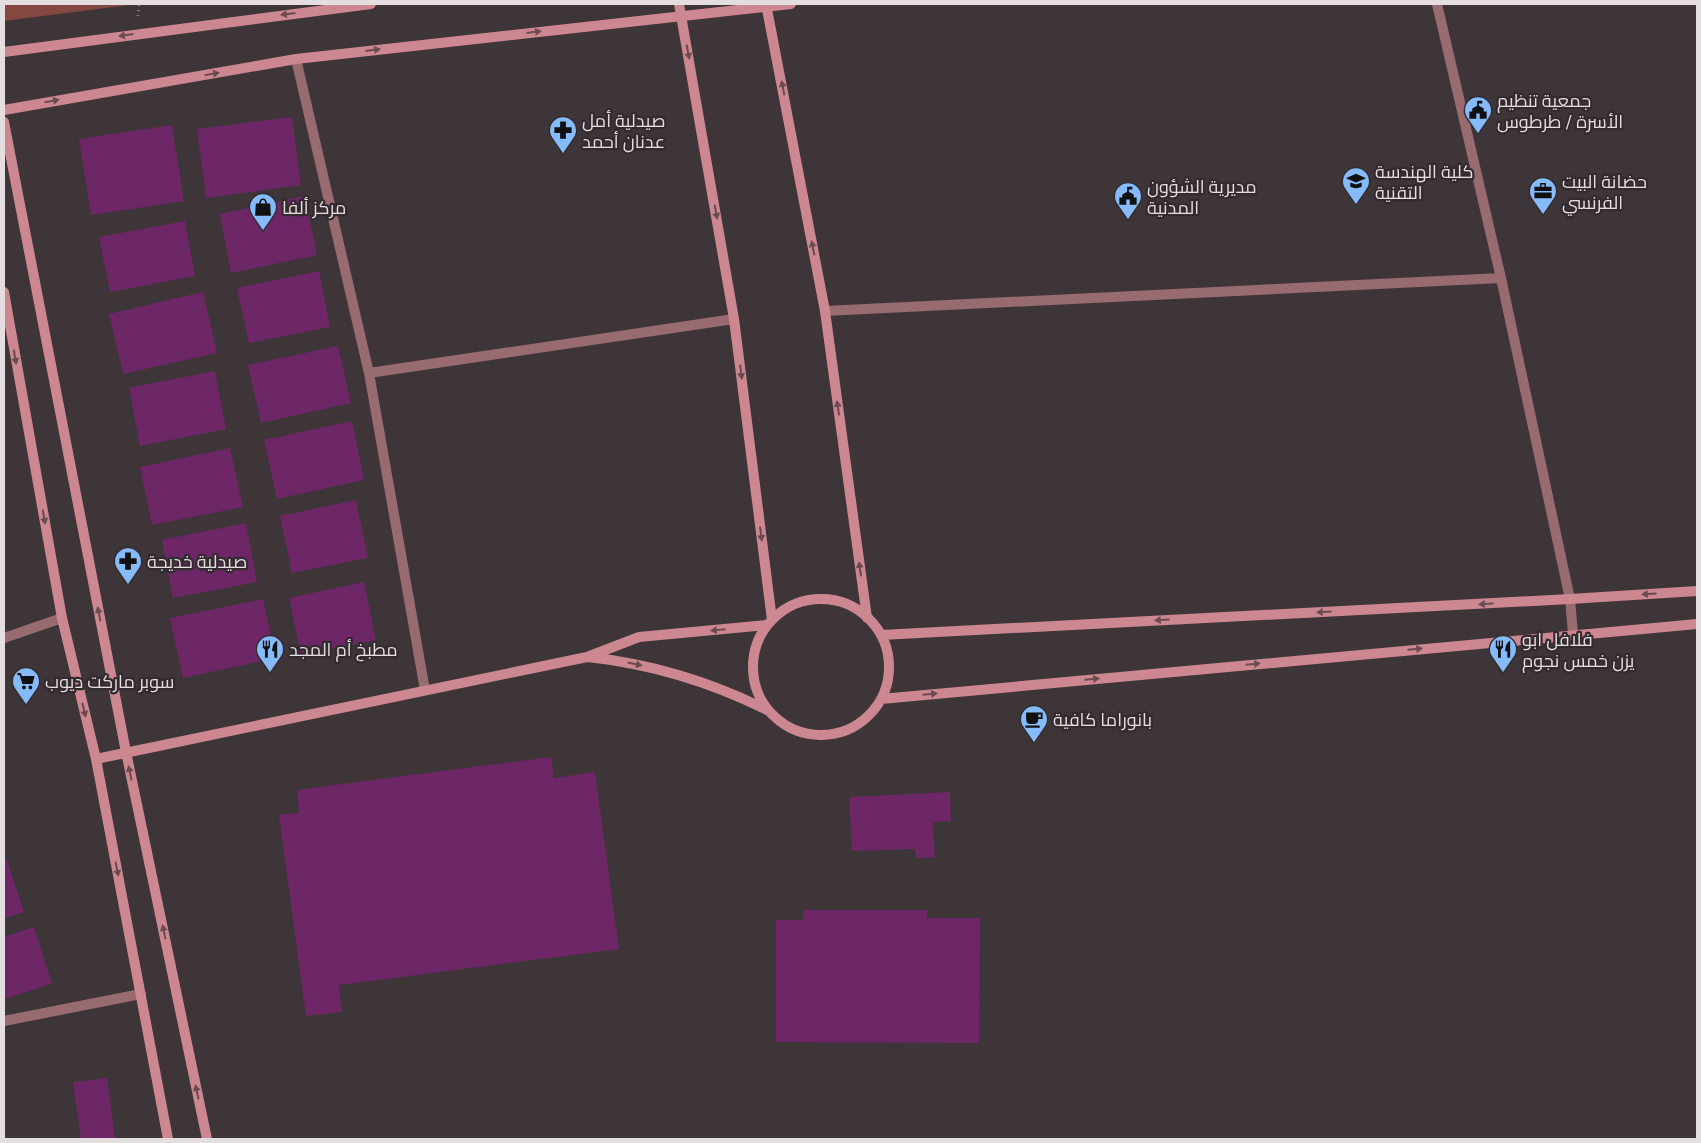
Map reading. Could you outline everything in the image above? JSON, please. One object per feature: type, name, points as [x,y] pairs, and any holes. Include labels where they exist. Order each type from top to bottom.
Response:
[{"type":"main road","points":[[4,52],[371,4]]},
{"type":"main road","points":[[679,4],[734,319],[769,622]]},
{"type":"main road","points":[[4,110],[296,59],[682,14],[791,4]]},
{"type":"main road","points":[[767,6],[824,310],[867,618]]},
{"type":"main road","points":[[4,122],[126,752],[207,1139]]},
{"type":"main road","points":[[4,292],[62,618],[96,759],[168,1139]]},
{"type":"main road","points":[[880,635],[1570,600],[1697,590]]},
{"type":"main road","points":[[587,657],[624,661],[698,680],[767,710],[784,724],[805,734],[827,735],[849,729],[868,717],[881,699],[888,678],[888,656],[880,635],[867,618],[850,606],[829,600],[808,600],[788,607],[769,622],[756,645],[752,667],[756,690],[767,710]]},
{"type":"main road","points":[[96,759],[587,657],[639,638],[769,622]]},
{"type":"main road","points":[[881,699],[1697,624]]},
{"type":"street","points":[[1437,4],[1501,278],[1570,600],[1573,634]]},
{"type":"street","points":[[296,59],[369,373],[425,690]]},
{"type":"street","points":[[824,310],[1501,278]]},
{"type":"street","points":[[369,373],[734,319]]},
{"type":"street","points":[[4,638],[62,618]]},
{"type":"street","points":[[4,1021],[141,994]]},
{"type":"shaded area","points":[[4,4],[137,4],[4,21]]},
{"type":"building","points":[[292,117],[301,185],[206,198],[197,129]]},
{"type":"building","points":[[172,125],[184,201],[91,215],[79,139]]},
{"type":"building","points":[[305,196],[317,255],[231,273],[220,214]]},
{"type":"building","points":[[185,221],[195,276],[110,292],[99,237]]},
{"type":"building","points":[[319,271],[330,327],[249,343],[237,288]]},
{"type":"building","points":[[203,292],[217,353],[123,374],[109,314]]},
{"type":"building","points":[[338,346],[351,403],[261,423],[248,365]]},
{"type":"building","points":[[215,371],[226,429],[140,446],[129,388]]},
{"type":"building","points":[[352,421],[364,480],[277,499],[264,440]]},
{"type":"building","points":[[230,448],[243,507],[152,525],[140,467]]},
{"type":"building","points":[[356,500],[368,558],[292,573],[280,516]]},
{"type":"building","points":[[246,523],[257,582],[173,598],[162,540]]},
{"type":"building","points":[[364,582],[376,640],[301,655],[289,598]]},
{"type":"building","points":[[263,599],[276,658],[183,678],[170,618]]},
{"type":"building","points":[[551,757],[554,778],[595,772],[619,949],[339,985],[342,1012],[306,1016],[279,815],[299,813],[297,790]]},
{"type":"building","points":[[950,792],[951,821],[933,822],[935,857],[916,858],[915,849],[852,851],[849,797]]},
{"type":"building","points":[[4,858],[6,858],[24,912],[4,918]]},
{"type":"building","points":[[803,910],[927,910],[927,918],[980,918],[979,1043],[776,1042],[776,920],[803,920]]},
{"type":"building","points":[[34,927],[52,984],[4,999],[4,937]]},
{"type":"building","points":[[107,1078],[115,1139],[81,1139],[73,1082]]},
{"type":"place","name":"جمعية تنظيم الأسرة / طرطوس","points":[[1478,134]]},
{"type":"place","name":"صيدلية أمل عدنان أحمد","points":[[563,154]]},
{"type":"place","name":"كلية الهندسة التقنية","points":[[1356,205]]},
{"type":"place","name":"حضانة البيت الفرنسي","points":[[1543,215]]},
{"type":"place","name":"مديرية الشؤون المدنية","points":[[1128,220]]},
{"type":"place","name":"مركز ألفا","points":[[263,231]]},
{"type":"place","name":"صيدلية خديجة","points":[[128,585]]},
{"type":"place","name":"مطبخ أم المجد","points":[[270,673]]},
{"type":"place","name":"فلافل ابو يزن خمس نجوم","points":[[1503,673]]},
{"type":"place","name":"سوبر ماركت ديوب","points":[[26,705]]},
{"type":"place","name":"بانوراما كافية","points":[[1034,743]]}]
